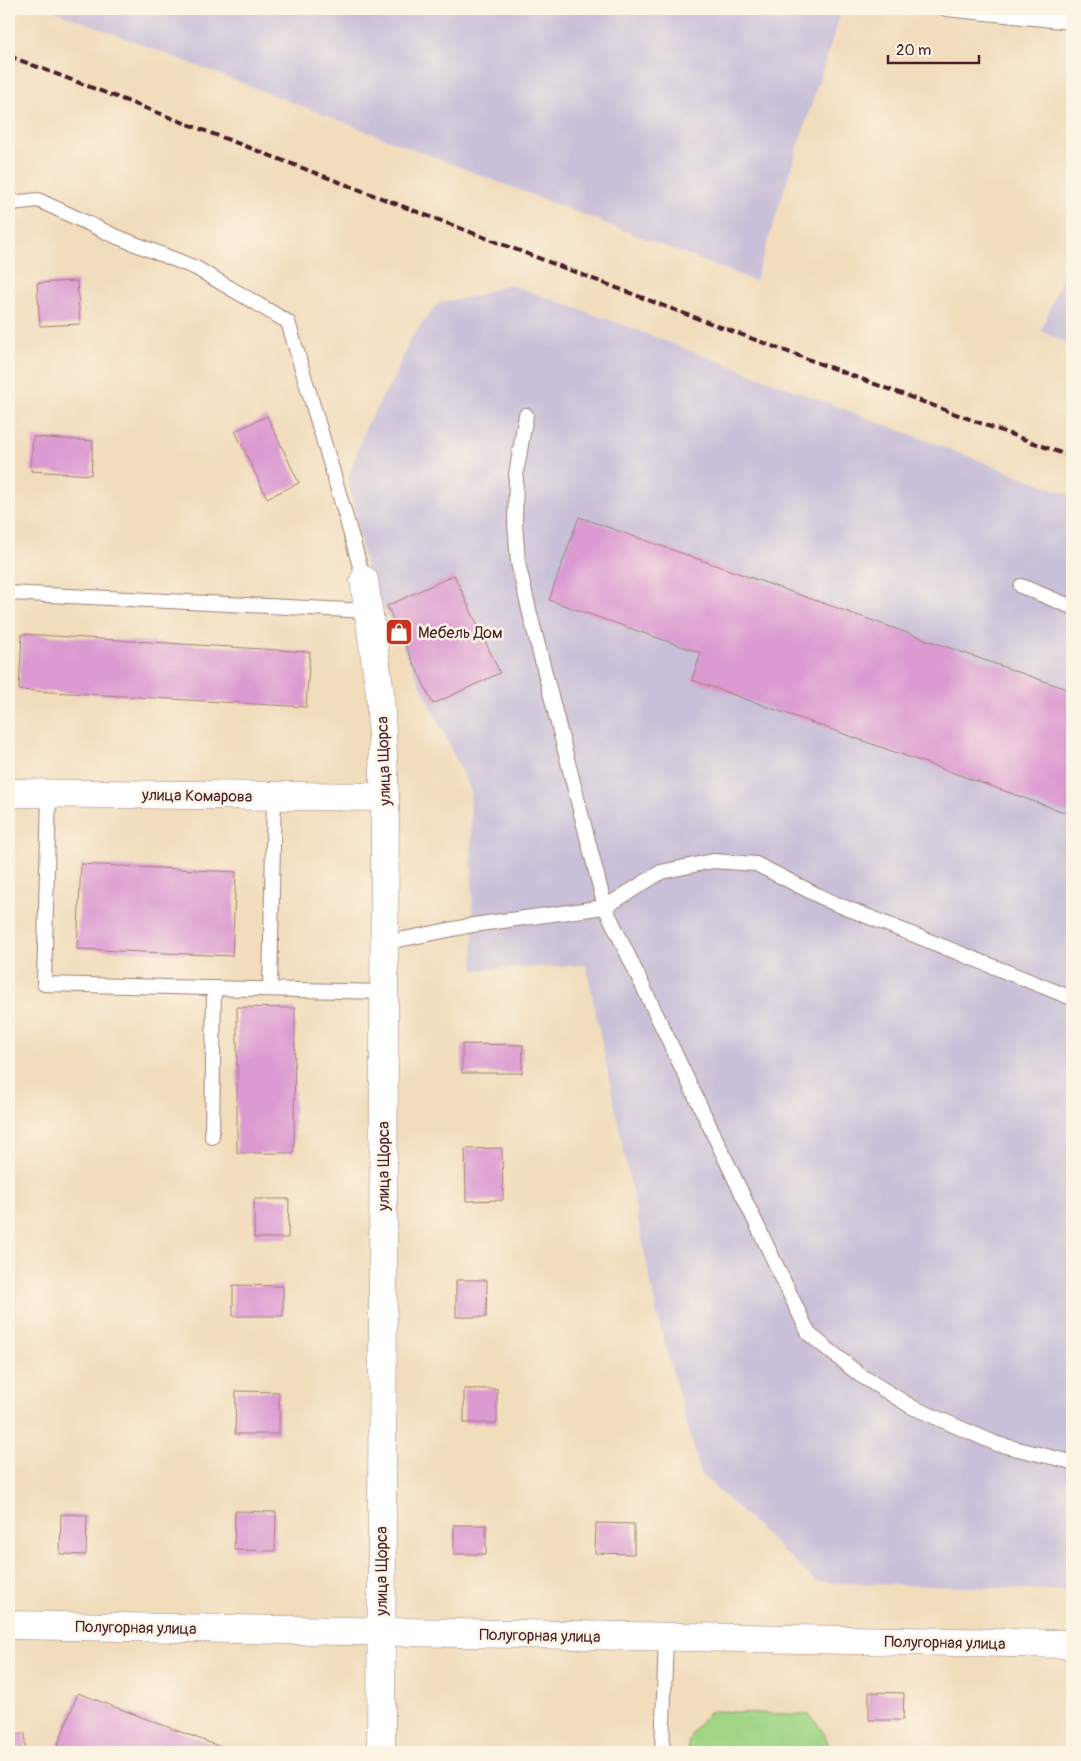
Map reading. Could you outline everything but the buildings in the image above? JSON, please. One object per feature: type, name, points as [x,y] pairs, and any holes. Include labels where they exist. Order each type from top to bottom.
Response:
[{"type":"street","name":"улица Щорса","points":[[364,580],[380,693],[385,797],[381,1752]]},
{"type":"street","name":"улица Комарова","points":[[9,793],[385,797]]},
{"type":"street","name":"Полугорная улица","points":[[9,1625],[1072,1644]]},
{"type":"lane","points":[[946,9],[1072,22]]},
{"type":"lane","points":[[9,205],[12,202],[38,200],[115,236],[196,268],[288,322],[364,580]]},
{"type":"lane","points":[[526,415],[516,475],[515,522],[518,562],[530,618],[605,907],[809,1334],[860,1375],[912,1408],[997,1444],[1072,1462]]},
{"type":"lane","points":[[1021,586],[1072,607]]},
{"type":"lane","points":[[9,593],[368,611]]},
{"type":"lane","points":[[49,794],[44,984],[384,992]]},
{"type":"lane","points":[[270,989],[274,796]]},
{"type":"lane","points":[[384,943],[473,925],[605,907],[661,872],[714,861],[756,864],[829,902],[1072,998]]},
{"type":"lane","points":[[212,1137],[214,988]]},
{"type":"lane","points":[[662,1752],[666,1637]]},
{"type":"shaded area","points":[[50,9],[842,9],[755,281]]},
{"type":"shaded area","points":[[1072,253],[1072,346],[1041,331]]},
{"type":"shaded area","points":[[508,284],[621,324],[1072,496],[1072,1591],[816,1582],[701,1474],[659,1323],[586,965],[474,970],[470,789],[366,570],[348,478],[366,427],[396,374],[410,339],[438,303],[476,296]]},
{"type":"green space","points":[[712,1711],[809,1715],[823,1732],[829,1752],[687,1752],[689,1740],[695,1729]]},
{"type":"railway","points":[[9,56],[664,306],[1072,457]]},
{"type":"place","name":"Мебель Дом","points":[[399,632]]}]
